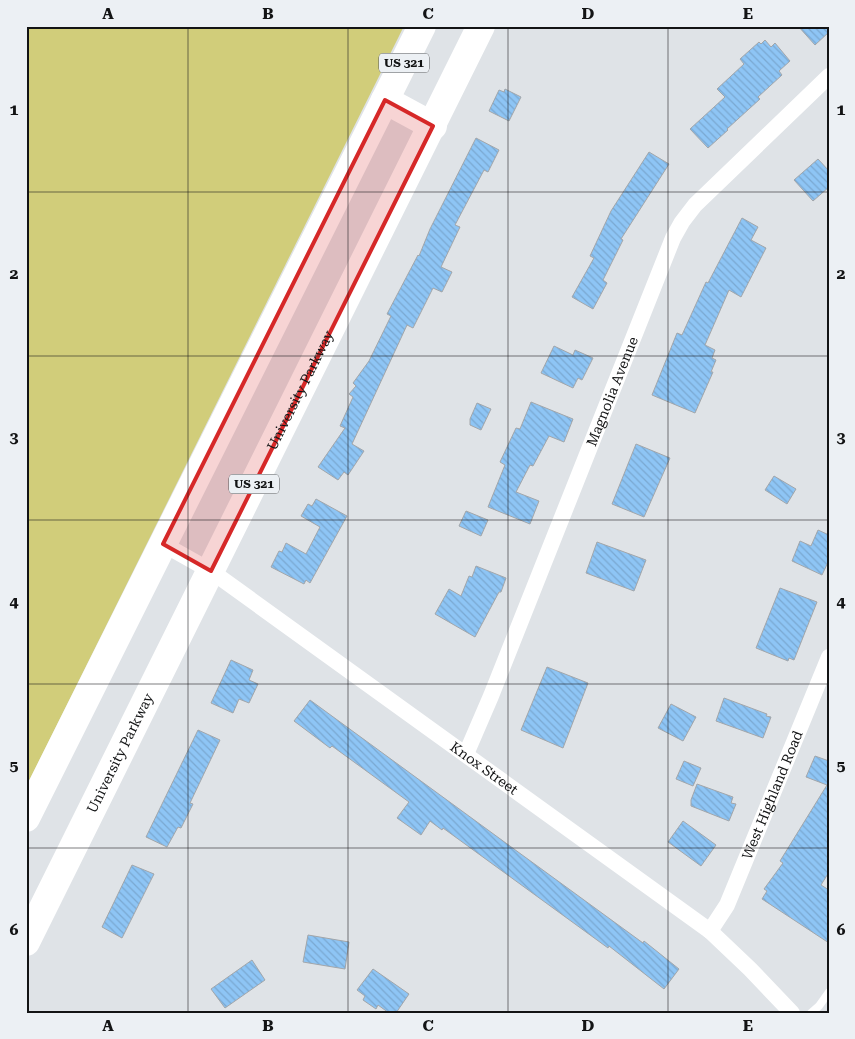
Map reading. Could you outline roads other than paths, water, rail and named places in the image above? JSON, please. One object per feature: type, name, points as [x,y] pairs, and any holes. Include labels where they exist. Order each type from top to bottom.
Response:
[{"type":"highway","name":"US 321","points":[[26,818],[422,26]]},
{"type":"highway","name":"University Parkway","points":[[27,940],[481,26]]},
{"type":"highway","points":[[385,100],[433,126]]},
{"type":"street","name":"Magnolia Avenue","points":[[466,754],[491,696],[673,238],[695,205],[829,76]]},
{"type":"street","name":"Knox Street","points":[[163,544],[211,570],[710,931],[792,1013]]},
{"type":"street","name":"West Highland Road","points":[[710,931],[727,905],[829,657]]},
{"type":"lane","points":[[811,1013],[819,1006],[829,992]]}]
